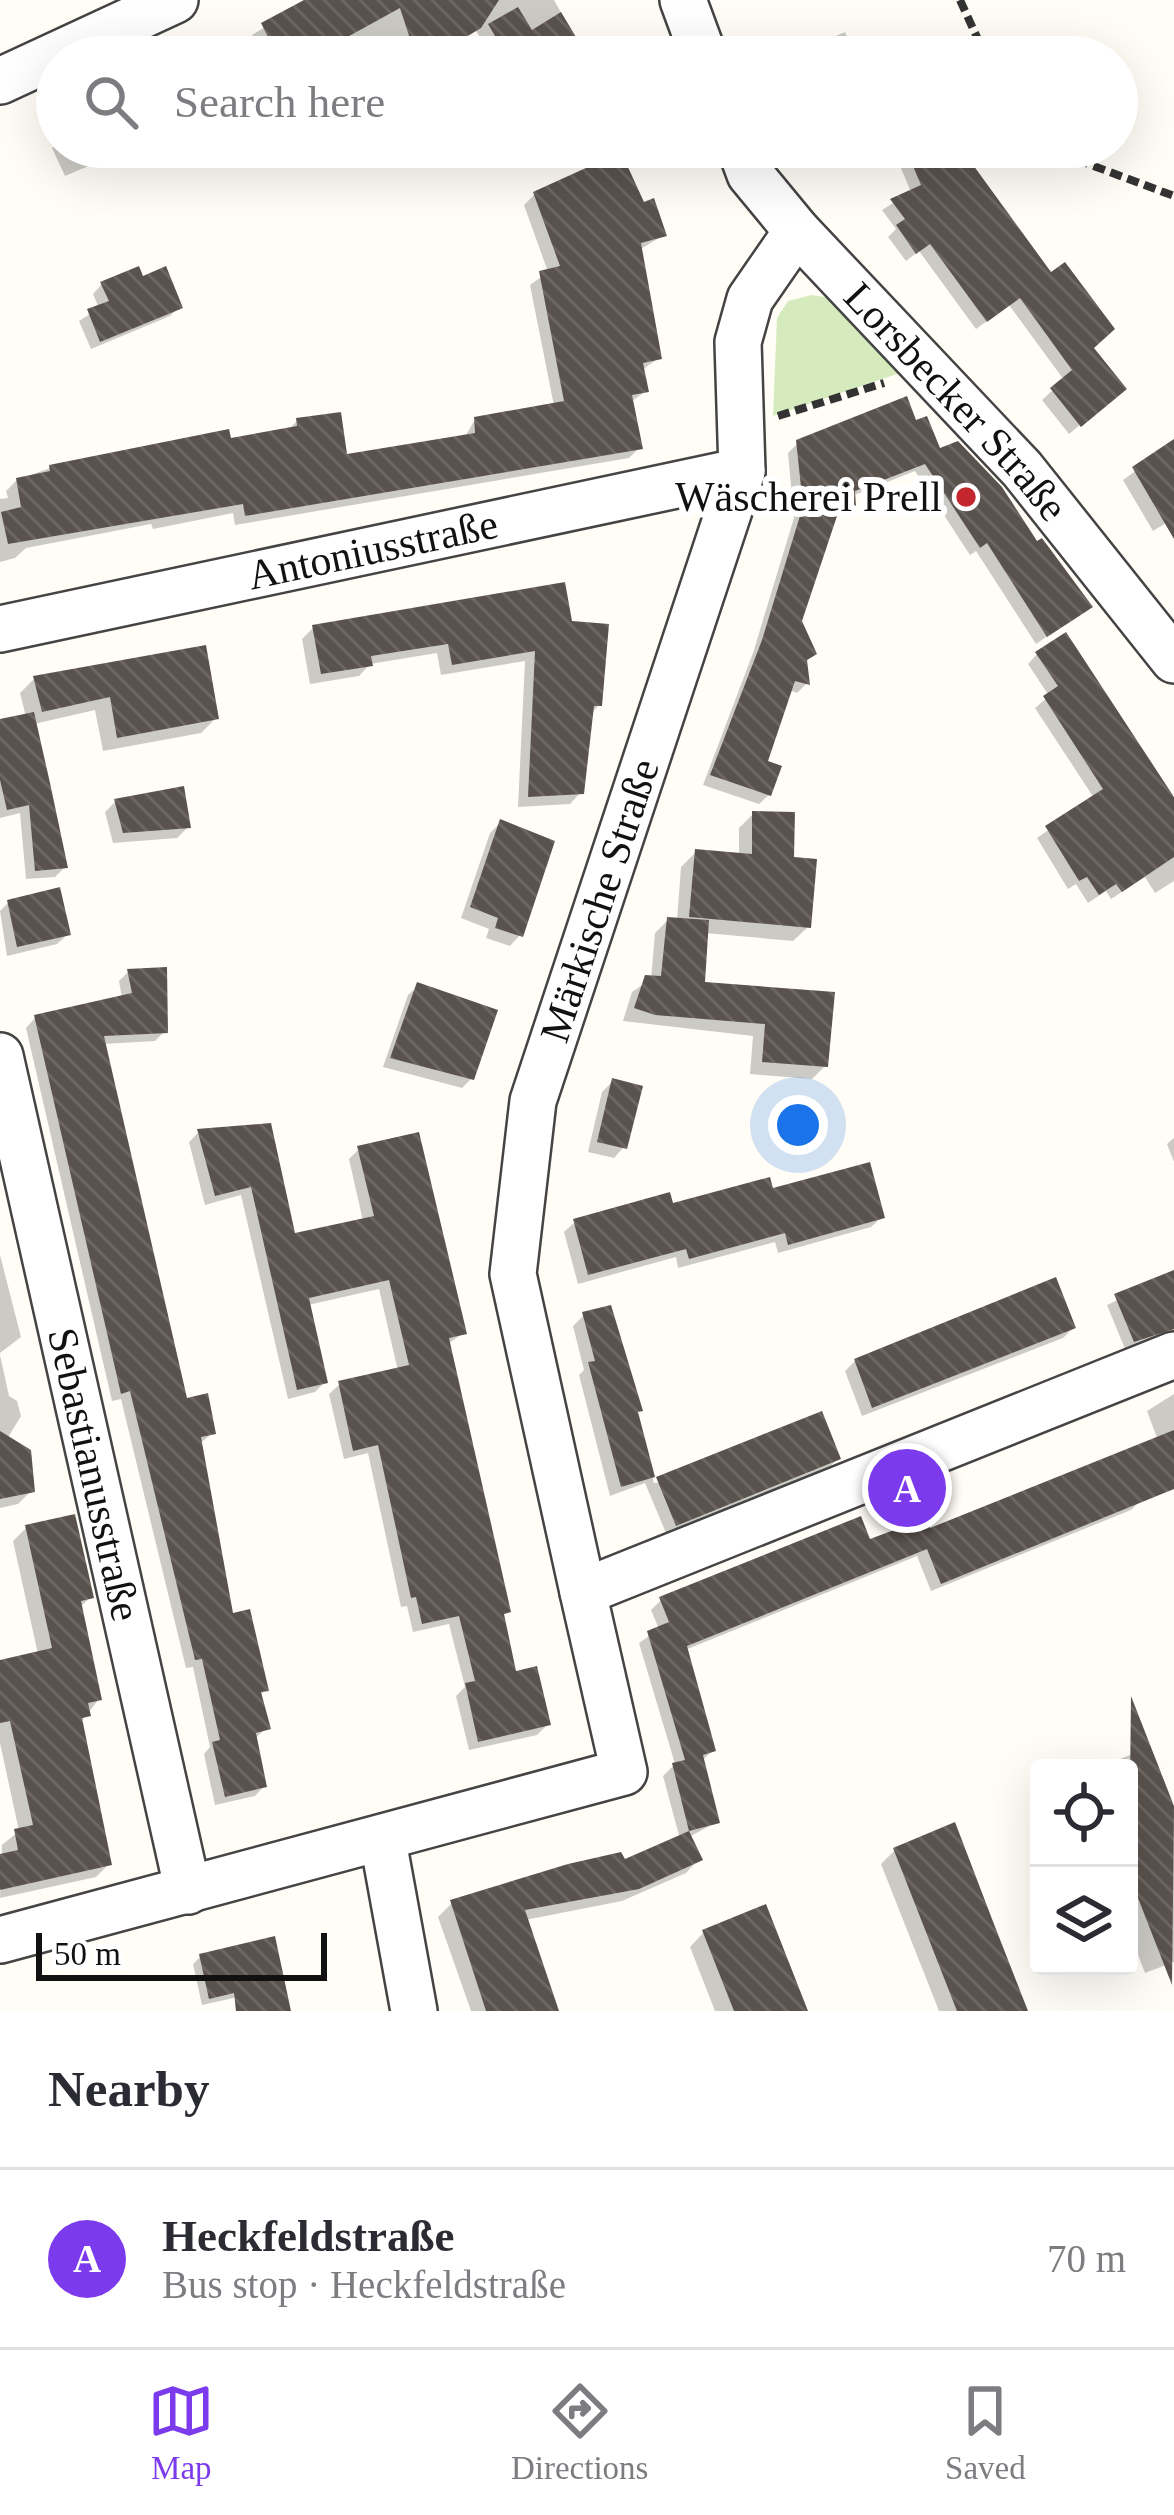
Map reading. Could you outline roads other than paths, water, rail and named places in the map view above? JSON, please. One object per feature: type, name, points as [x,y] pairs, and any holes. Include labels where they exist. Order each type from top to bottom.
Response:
[{"type":"street","points":[[98,36],[176,0]]},
{"type":"street","points":[[682,0],[696,36]]},
{"type":"street","points":[[0,81],[36,64]]},
{"type":"street","name":"Lorsbecker Straße","points":[[748,168],[797,231],[1022,469],[1174,660]]},
{"type":"street","name":"Märkische Straße","points":[[383,1841],[624,1772],[513,1274],[532,1101],[742,449],[738,342],[750,298],[797,231]]},
{"type":"street","name":"Antoniusstraße","points":[[0,629],[742,449]]},
{"type":"street","name":"Sebastianusstraße","points":[[0,1056],[188,1891]]},
{"type":"street","points":[[583,1592],[1174,1355]]},
{"type":"street","points":[[0,1940],[383,1841],[414,2011]]},
{"type":"place","name":"Wäscherei Prell","points":[[966,497]]},
{"type":"place","name":"Heckfeldstraße","points":[[907,1488]]}]
